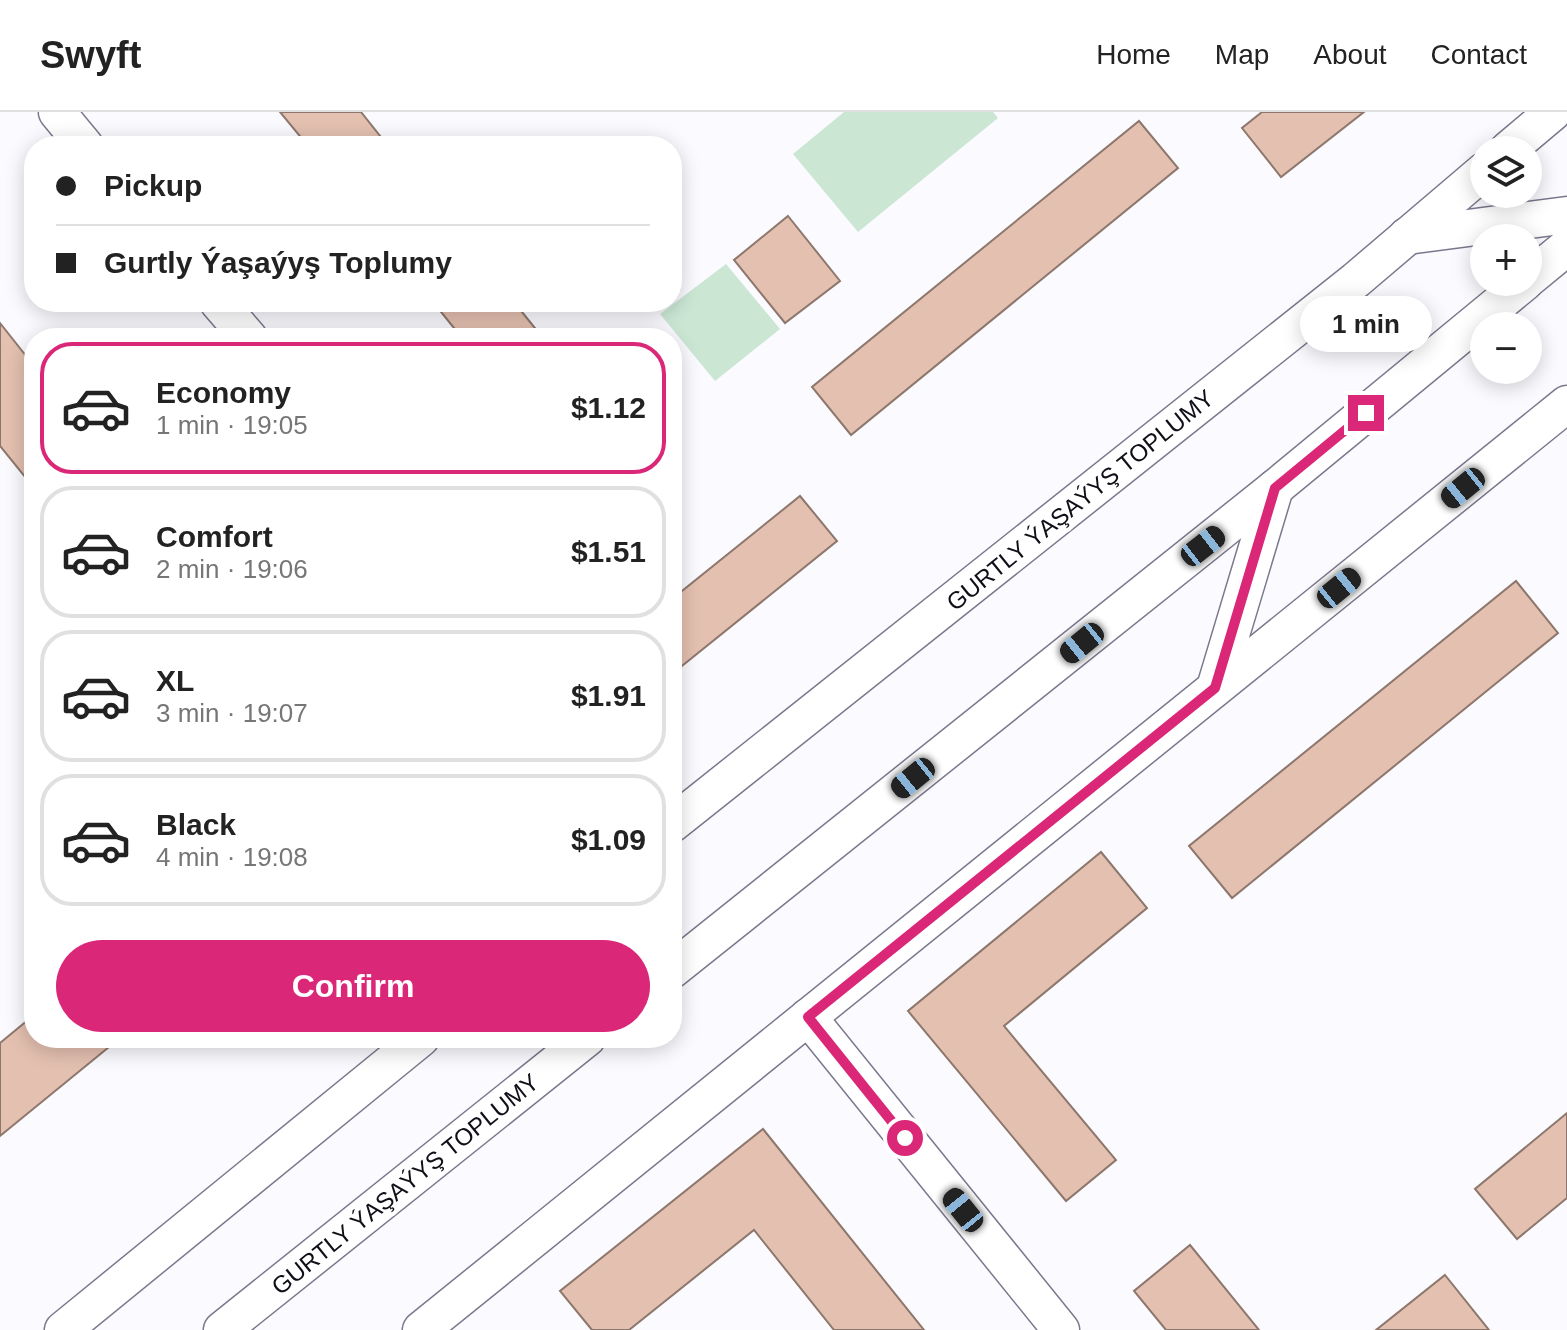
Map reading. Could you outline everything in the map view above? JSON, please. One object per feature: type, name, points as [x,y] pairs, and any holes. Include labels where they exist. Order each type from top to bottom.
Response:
[{"type":"street","points":[[57,112],[77,136]]},
{"type":"street","points":[[1525,136],[1553,112]]},
{"type":"street","name":"GURTLY ÝAŞAÝYŞ TOPLUMY","points":[[682,816],[1356,280],[1470,183]]},
{"type":"street","points":[[1407,236],[1567,215]]},
{"type":"street","points":[[1542,268],[1567,247]]},
{"type":"street","points":[[682,962],[1275,488],[1508,296]]},
{"type":"street","points":[[227,312],[240,328]]},
{"type":"street","points":[[421,1330],[1567,404]]},
{"type":"street","points":[[1215,688],[1275,488]]},
{"type":"street","points":[[808,1017],[1061,1330]]},
{"type":"street","points":[[63,1330],[409,1048]]},
{"type":"street","name":"GURTLY ÝAŞAÝYŞ TOPLUMY","points":[[222,1330],[574,1048]]},
{"type":"green space","points":[[844,112],[993,112],[998,118],[858,232],[793,154]]},
{"type":"green space","points":[[726,264],[780,329],[715,381],[682,341],[682,328],[671,328],[660,314],[682,312],[682,297]]},
{"type":"building","points":[[280,112],[361,112],[380,136],[300,136]]},
{"type":"building","points":[[1262,112],[1364,112],[1281,177],[1242,128]]},
{"type":"building","points":[[1139,121],[1178,168],[851,435],[812,387]]},
{"type":"building","points":[[788,216],[840,281],[785,323],[734,260]]},
{"type":"building","points":[[441,312],[522,312],[535,328],[454,328]]},
{"type":"building","points":[[0,323],[24,353],[24,476],[0,446]]},
{"type":"building","points":[[800,496],[837,541],[682,666],[682,591]]},
{"type":"building","points":[[1516,581],[1558,633],[1232,898],[1189,846]]},
{"type":"building","points":[[1101,852],[1147,908],[1004,1026],[1116,1160],[1066,1201],[908,1011]]},
{"type":"building","points":[[24,1023],[24,1048],[108,1048],[0,1136],[0,1043]]},
{"type":"building","points":[[1567,1113],[1567,1198],[1517,1239],[1475,1189]]},
{"type":"building","points":[[763,1129],[924,1330],[834,1330],[754,1230],[629,1330],[592,1330],[560,1291]]},
{"type":"building","points":[[1190,1245],[1259,1330],[1166,1330],[1134,1291]]},
{"type":"building","points":[[1445,1275],[1489,1330],[1376,1330]]},
{"type":"route","points":[[905,1138],[808,1017],[1215,688],[1275,488],[1366,413]]}]
